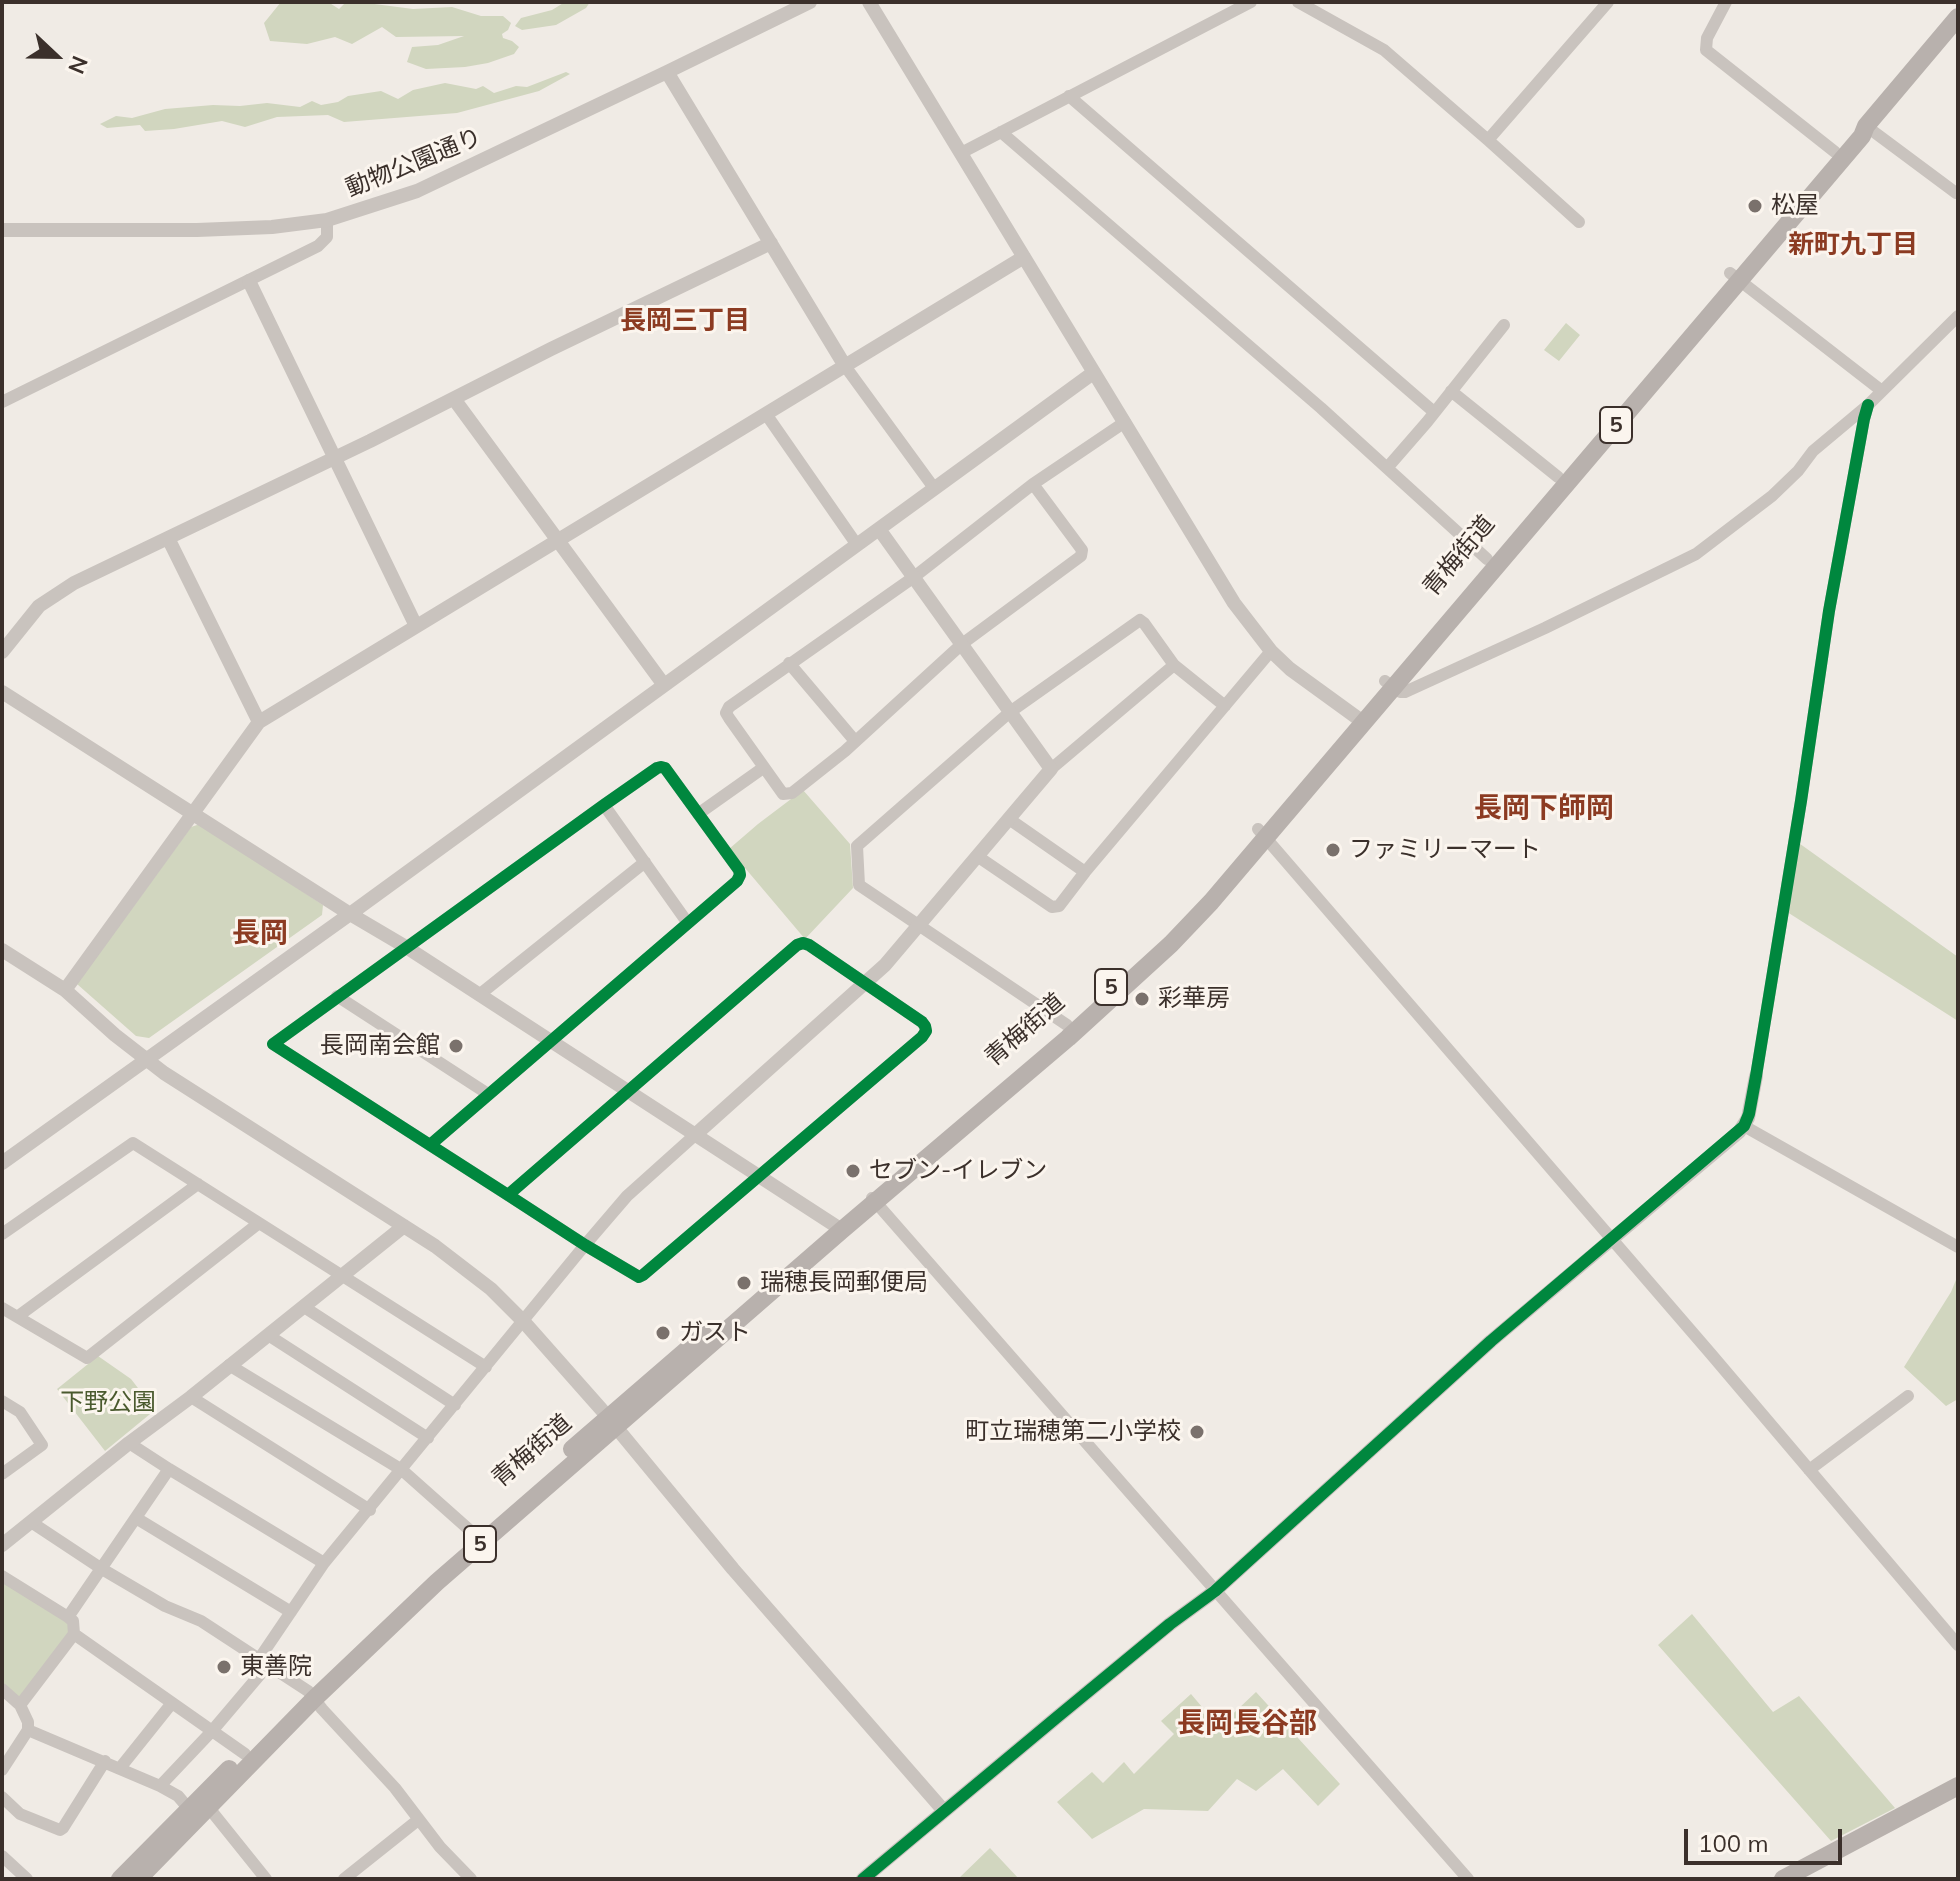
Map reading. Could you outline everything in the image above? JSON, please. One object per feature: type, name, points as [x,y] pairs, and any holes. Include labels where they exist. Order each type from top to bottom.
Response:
[{"type":"main road","name":"青梅街道","points":[[1389,684],[1487,559],[1862,136],[1866,126],[1958,17]]},
{"type":"main road","name":"青梅街道","points":[[872,1198],[1155,948],[1262,834],[1734,277],[1835,152],[1855,129],[1866,126]]},
{"type":"main road","name":"青梅街道","points":[[120,1879],[245,1754],[612,1423],[872,1198],[1088,1020],[1171,944],[1211,902],[1262,834]]},
{"type":"main road","name":"青梅街道","points":[[138,1879],[209,1808],[311,1695],[474,1534],[612,1423]]},
{"type":"main road","points":[[1783,1879],[1958,1786]]},
{"type":"street","name":"動物公園通り","points":[[2,230],[197,230],[272,227],[327,220],[417,191],[810,2]]},
{"type":"street","points":[[869,2],[1234,603],[1271,651],[1303,680],[1359,719]]},
{"type":"street","points":[[961,153],[1251,2]]},
{"type":"street","points":[[1298,2],[1384,50],[1579,222]]},
{"type":"street","points":[[1488,140],[1608,2]]},
{"type":"street","points":[[1726,2],[1707,38],[1706,50],[1835,152]]},
{"type":"street","points":[[667,72],[845,366],[934,488]]},
{"type":"street","points":[[1069,96],[1434,412]]},
{"type":"street","points":[[1866,126],[1956,193]]},
{"type":"street","points":[[1001,132],[1251,347],[1487,559]]},
{"type":"street","points":[[4,397],[318,246],[327,237],[327,220]]},
{"type":"street","points":[[2,652],[32,614],[74,583],[771,243]]},
{"type":"street","points":[[65,990],[259,722],[1024,257]]},
{"type":"street","points":[[1734,277],[1882,391]]},
{"type":"street","points":[[249,281],[416,626]]},
{"type":"street","points":[[1389,684],[1405,692],[1696,554],[1772,496],[1813,451],[1868,405],[1958,316]]},
{"type":"street","points":[[1387,468],[1504,325]]},
{"type":"street","points":[[2,1163],[350,914],[1093,373]]},
{"type":"street","points":[[1451,391],[1558,477]]},
{"type":"street","points":[[454,399],[664,685]]},
{"type":"street","points":[[863,1879],[1170,1624],[1215,1591],[1491,1341],[1744,1126],[1756,1076],[1829,611],[1868,405]]},
{"type":"street","points":[[766,414],[857,545]]},
{"type":"street","points":[[1033,484],[1083,553],[962,644],[855,741],[792,793],[783,794],[726,713],[729,707],[914,577],[1033,484],[1125,422]]},
{"type":"street","points":[[879,529],[1051,769]]},
{"type":"street","points":[[168,538],[259,722]]},
{"type":"street","points":[[1067,1025],[859,885],[857,846],[1010,712],[1140,620],[1174,665],[1225,706]]},
{"type":"street","points":[[977,856],[1052,907],[1059,906],[1271,651]]},
{"type":"street","points":[[789,663],[855,741]]},
{"type":"street","points":[[160,1786],[212,1731],[263,1662],[324,1563],[627,1196],[885,965],[1051,769],[1174,665]]},
{"type":"street","points":[[2,692],[406,947],[838,1227]]},
{"type":"street","points":[[430,1145],[737,881],[739,870],[665,768],[661,767],[273,1044],[585,1245],[639,1277],[926,1031],[922,1022],[809,945],[797,945],[508,1195]]},
{"type":"street","points":[[698,814],[763,768]]},
{"type":"street","points":[[604,805],[687,922]]},
{"type":"street","points":[[1009,819],[1085,872]]},
{"type":"street","points":[[1262,834],[1958,1645]]},
{"type":"street","points":[[479,995],[645,862]]},
{"type":"street","points":[[2,950],[65,990],[146,1061],[435,1246],[474,1275],[524,1322],[944,1811]]},
{"type":"street","points":[[337,996],[488,1094]]},
{"type":"street","points":[[1744,1126],[1958,1247]]},
{"type":"street","points":[[2,1234],[133,1143],[486,1367]]},
{"type":"street","points":[[17,1317],[198,1184]]},
{"type":"street","points":[[872,1198],[1468,1879]]},
{"type":"street","points":[[2,1308],[83,1357],[92,1357],[259,1223]]},
{"type":"street","points":[[2,1545],[404,1226]]},
{"type":"street","points":[[304,1307],[455,1405]]},
{"type":"street","points":[[268,1335],[428,1438]]},
{"type":"street","points":[[229,1365],[402,1470],[474,1534]]},
{"type":"street","points":[[1809,1470],[1908,1396]]},
{"type":"street","points":[[191,1397],[370,1510]]},
{"type":"street","points":[[2,1401],[20,1412],[42,1445],[2,1474]]},
{"type":"street","points":[[129,1443],[324,1563]]},
{"type":"street","points":[[68,1617],[169,1469]]},
{"type":"street","points":[[136,1518],[291,1612]]},
{"type":"street","points":[[31,1522],[165,1606],[201,1621],[311,1695],[471,1879]]},
{"type":"street","points":[[2,1576],[73,1621],[74,1634],[20,1705]]},
{"type":"street","points":[[74,1634],[245,1754]]},
{"type":"street","points":[[2,1689],[20,1705],[28,1722],[28,1730],[2,1770]]},
{"type":"street","points":[[120,1768],[172,1703]]},
{"type":"street","points":[[28,1730],[160,1786],[178,1796],[189,1809]]},
{"type":"street","points":[[2,1797],[20,1814],[60,1830],[105,1761]]},
{"type":"street","points":[[209,1808],[266,1879]]},
{"type":"street","points":[[344,1879],[418,1820]]},
{"type":"street","points":[[3,1858],[27,1879]]},
{"type":"green space","points":[[281,2],[328,2],[339,9],[346,2],[413,9],[452,7],[481,16],[503,16],[511,23],[502,34],[503,38],[519,47],[514,54],[488,63],[426,69],[407,62],[412,47],[438,45],[464,36],[396,37],[382,27],[352,44],[335,37],[307,44],[270,41],[264,23]]},
{"type":"green space","points":[[565,2],[590,2],[586,8],[556,25],[522,30],[515,26],[521,18],[552,10]]},
{"type":"green space","points":[[566,72],[570,74],[539,91],[457,113],[344,122],[328,115],[277,117],[245,127],[222,121],[145,131],[140,125],[107,128],[100,124],[116,116],[132,118],[165,109],[267,103],[300,107],[312,101],[321,105],[338,102],[348,96],[381,91],[398,99],[413,90],[445,83],[476,89],[483,86],[494,93],[516,86],[527,87]]},
{"type":"green space","points":[[1566,323],[1580,335],[1559,361],[1544,350]]},
{"type":"green space","points":[[803,790],[850,844],[853,888],[805,939],[729,849]]},
{"type":"green space","points":[[200,824],[323,905],[322,915],[149,1038],[136,1036],[77,984],[191,827]]},
{"type":"green space","points":[[1796,841],[1958,957],[1958,1021],[1784,910]]},
{"type":"green space","points":[[1958,1275],[1958,1399],[1946,1406],[1904,1367],[1951,1292]]},
{"type":"green space","name":"下野公園","points":[[98,1356],[131,1379],[155,1410],[105,1451],[57,1389]]},
{"type":"green space","points":[[2,1582],[70,1624],[71,1630],[22,1699],[2,1685]]},
{"type":"green space","points":[[1692,1614],[1773,1712],[1799,1696],[1895,1808],[1831,1841],[1658,1645]]},
{"type":"green space","points":[[1256,1692],[1340,1784],[1318,1806],[1283,1769],[1256,1791],[1237,1779],[1208,1811],[1144,1809],[1092,1839],[1057,1802],[1092,1772],[1103,1783],[1124,1762],[1134,1774],[1174,1734],[1161,1721],[1191,1694],[1219,1727]]},
{"type":"green space","points":[[990,1848],[1019,1879],[958,1879]]},
{"type":"cycle path","points":[[863,1879],[1170,1624],[1215,1591],[1491,1341],[1744,1126],[1756,1076],[1829,611],[1868,405]]},
{"type":"cycle path","points":[[430,1145],[737,881],[739,870],[665,768],[661,767],[273,1044],[585,1245],[639,1277],[922,1037],[925,1026],[809,945],[797,945],[508,1195]]},
{"type":"place","name":"松屋","points":[[1755,206]]},
{"type":"place","name":"ファミリーマート","points":[[1333,850]]},
{"type":"place","name":"彩華房","points":[[1142,999]]},
{"type":"place","name":"長岡南会館","points":[[456,1046]]},
{"type":"place","name":"セブン-イレブン","points":[[853,1171]]},
{"type":"place","name":"瑞穂長岡郵便局","points":[[744,1283]]},
{"type":"place","name":"ガスト","points":[[663,1333]]},
{"type":"place","name":"町立瑞穂第二小学校","points":[[1197,1432]]},
{"type":"place","name":"東善院","points":[[224,1667]]},
{"type":"district","name":"新町九丁目","points":[[1853,245]]},
{"type":"district","name":"長岡三丁目","points":[[685,321]]},
{"type":"district","name":"長岡下師岡","points":[[1544,809]]},
{"type":"district","name":"長岡","points":[[260,934]]},
{"type":"district","name":"長岡長谷部","points":[[1247,1724]]}]
